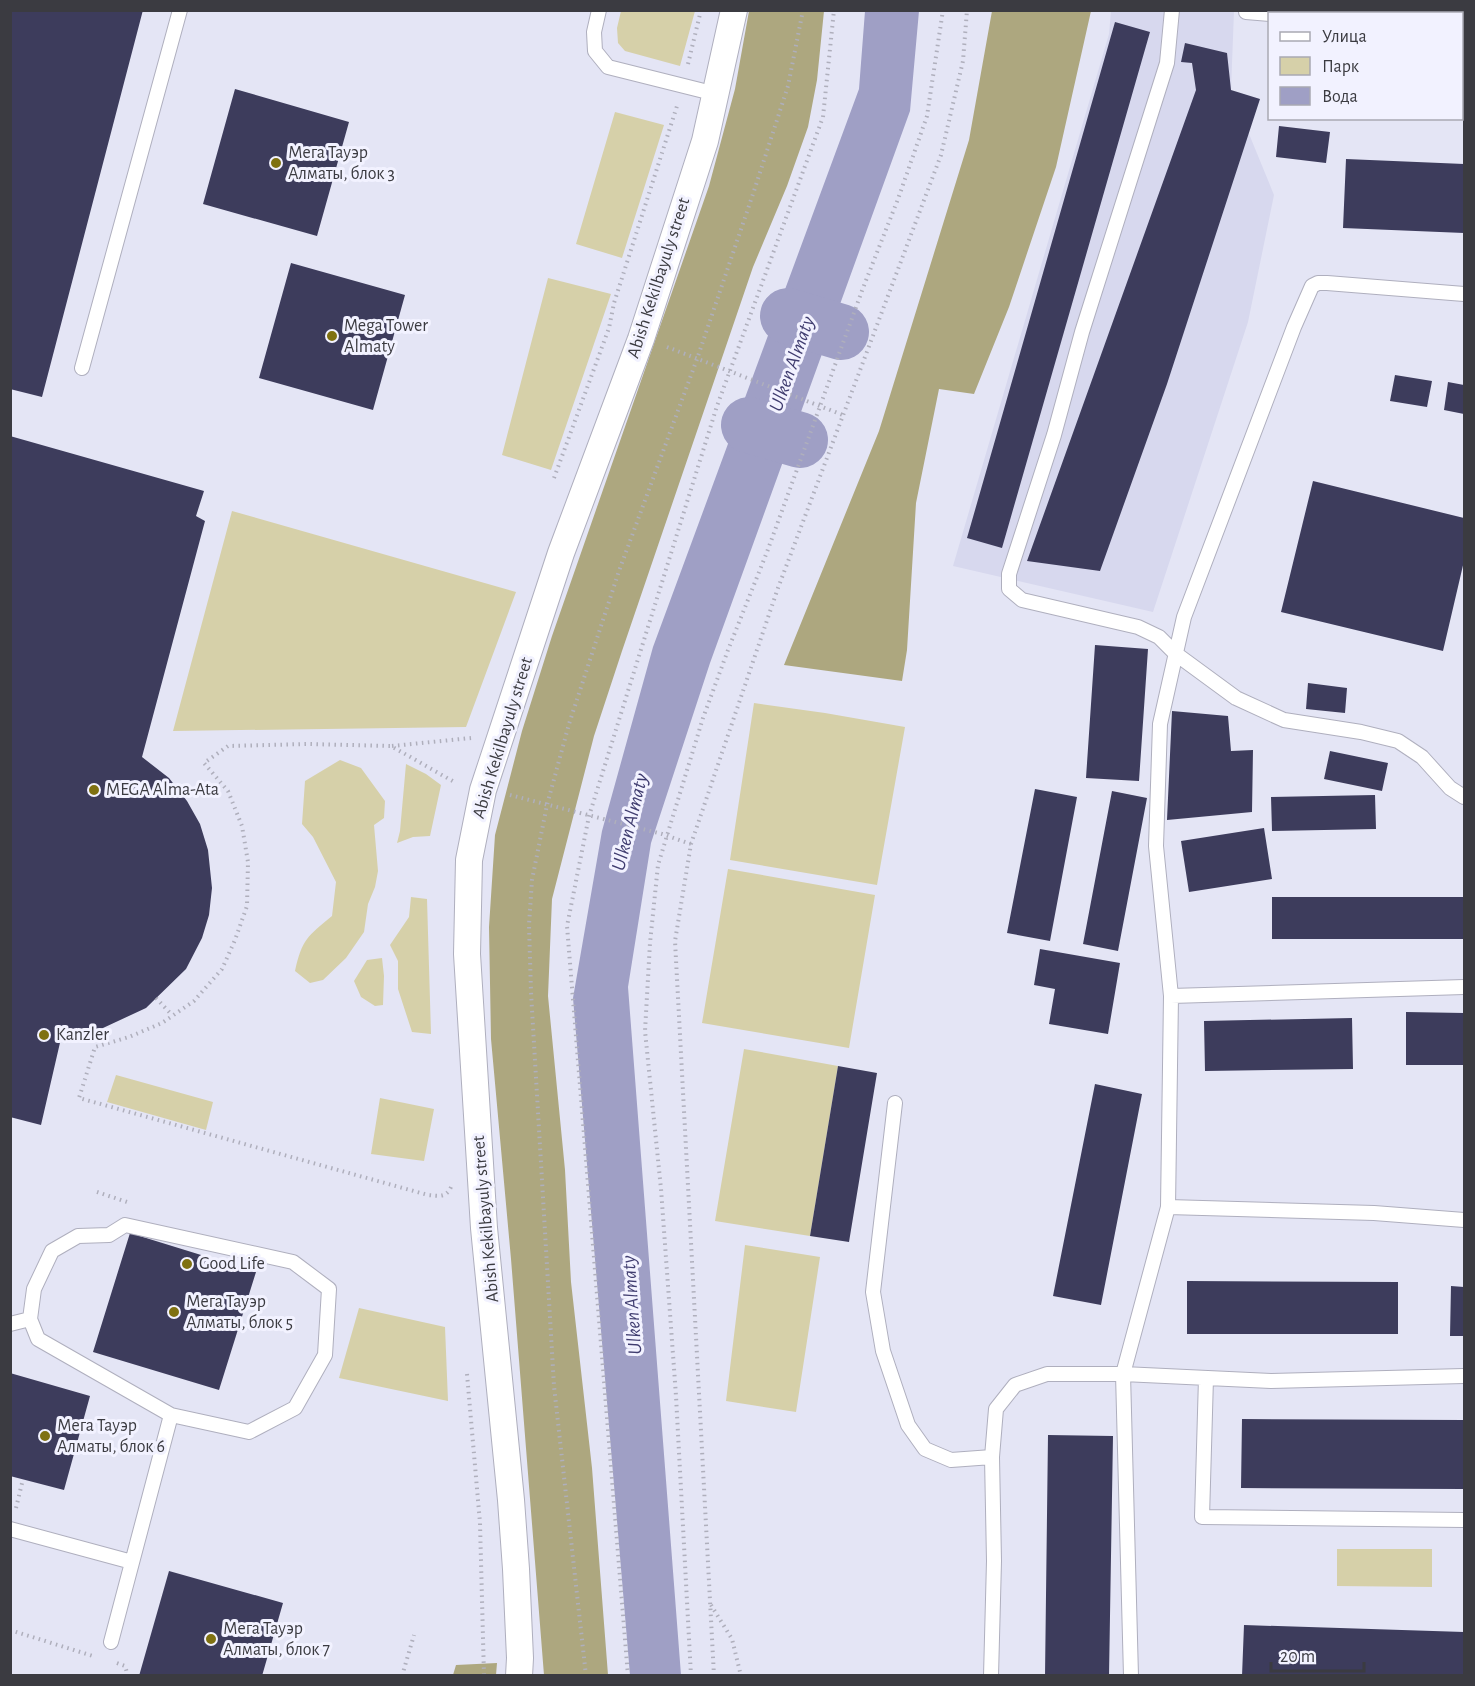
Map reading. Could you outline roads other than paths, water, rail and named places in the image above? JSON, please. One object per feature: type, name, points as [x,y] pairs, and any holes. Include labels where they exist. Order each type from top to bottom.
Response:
[{"type":"street","name":"Abish Kekilbayuly street","points":[[519,1676],[516,1569],[484,1228],[467,954],[469,860],[487,779],[561,553],[641,339],[705,141],[734,10]]},
{"type":"lane","points":[[82,368],[180,10]]},
{"type":"lane","points":[[599,10],[594,32],[595,51],[608,67],[716,94]]},
{"type":"lane","points":[[1172,10],[1167,63],[1082,332],[1054,435],[1009,574],[1009,589],[1022,600],[1138,627],[1159,637],[1176,654],[1236,698],[1284,720],[1361,732],[1398,741],[1422,757],[1450,788],[1464,797]]},
{"type":"lane","points":[[1246,10],[1246,12],[1268,14]]},
{"type":"lane","points":[[1131,1676],[1123,1374],[1168,1207],[1171,996],[1156,846],[1160,724],[1184,617],[1294,327],[1312,286],[1327,283],[1464,294]]},
{"type":"lane","points":[[1171,996],[1464,987]]},
{"type":"lane","points":[[895,1103],[873,1292],[883,1351],[908,1425],[925,1449],[951,1460],[992,1457]]},
{"type":"lane","points":[[1168,1207],[1374,1213],[1464,1220]]},
{"type":"lane","points":[[125,1226],[293,1262],[329,1289],[325,1355],[295,1408],[249,1432],[171,1415],[38,1339],[30,1319],[34,1289],[52,1251],[78,1236],[109,1235],[125,1226]]},
{"type":"lane","points":[[10,1324],[30,1319]]},
{"type":"lane","points":[[991,1676],[994,1562],[992,1457],[996,1409],[1015,1385],[1047,1374],[1123,1374],[1271,1381],[1464,1376]]},
{"type":"lane","points":[[1206,1378],[1202,1517],[1464,1520]]},
{"type":"lane","points":[[111,1642],[171,1415]]},
{"type":"lane","points":[[12,1524],[132,1562]]},
{"type":"water","name":"Ulken Almaty","points":[[865,11],[919,11],[910,111],[710,663],[651,843],[628,987],[681,1675],[630,1675],[573,998],[602,831],[653,647],[859,89]]},
{"type":"waterway","name":"Ulken Almaty","points":[[788,316],[841,332]]},
{"type":"waterway","points":[[749,425],[800,440]]},
{"type":"place","name":"Мега Тауэр Алматы, блок 3","points":[[276,163]]},
{"type":"place","name":"Mega Tower Almaty","points":[[332,336]]},
{"type":"place","name":"MEGA Alma-Ata","points":[[94,790]]},
{"type":"place","name":"Kanzler","points":[[44,1035]]},
{"type":"place","name":"Good Life","points":[[187,1264]]},
{"type":"place","name":"Мега Тауэр Алматы, блок 5","points":[[174,1312]]},
{"type":"place","name":"Мега Тауэр Алматы, блок 6","points":[[45,1436]]},
{"type":"place","name":"Мега Тауэр Алматы, блок 7","points":[[211,1639]]}]
